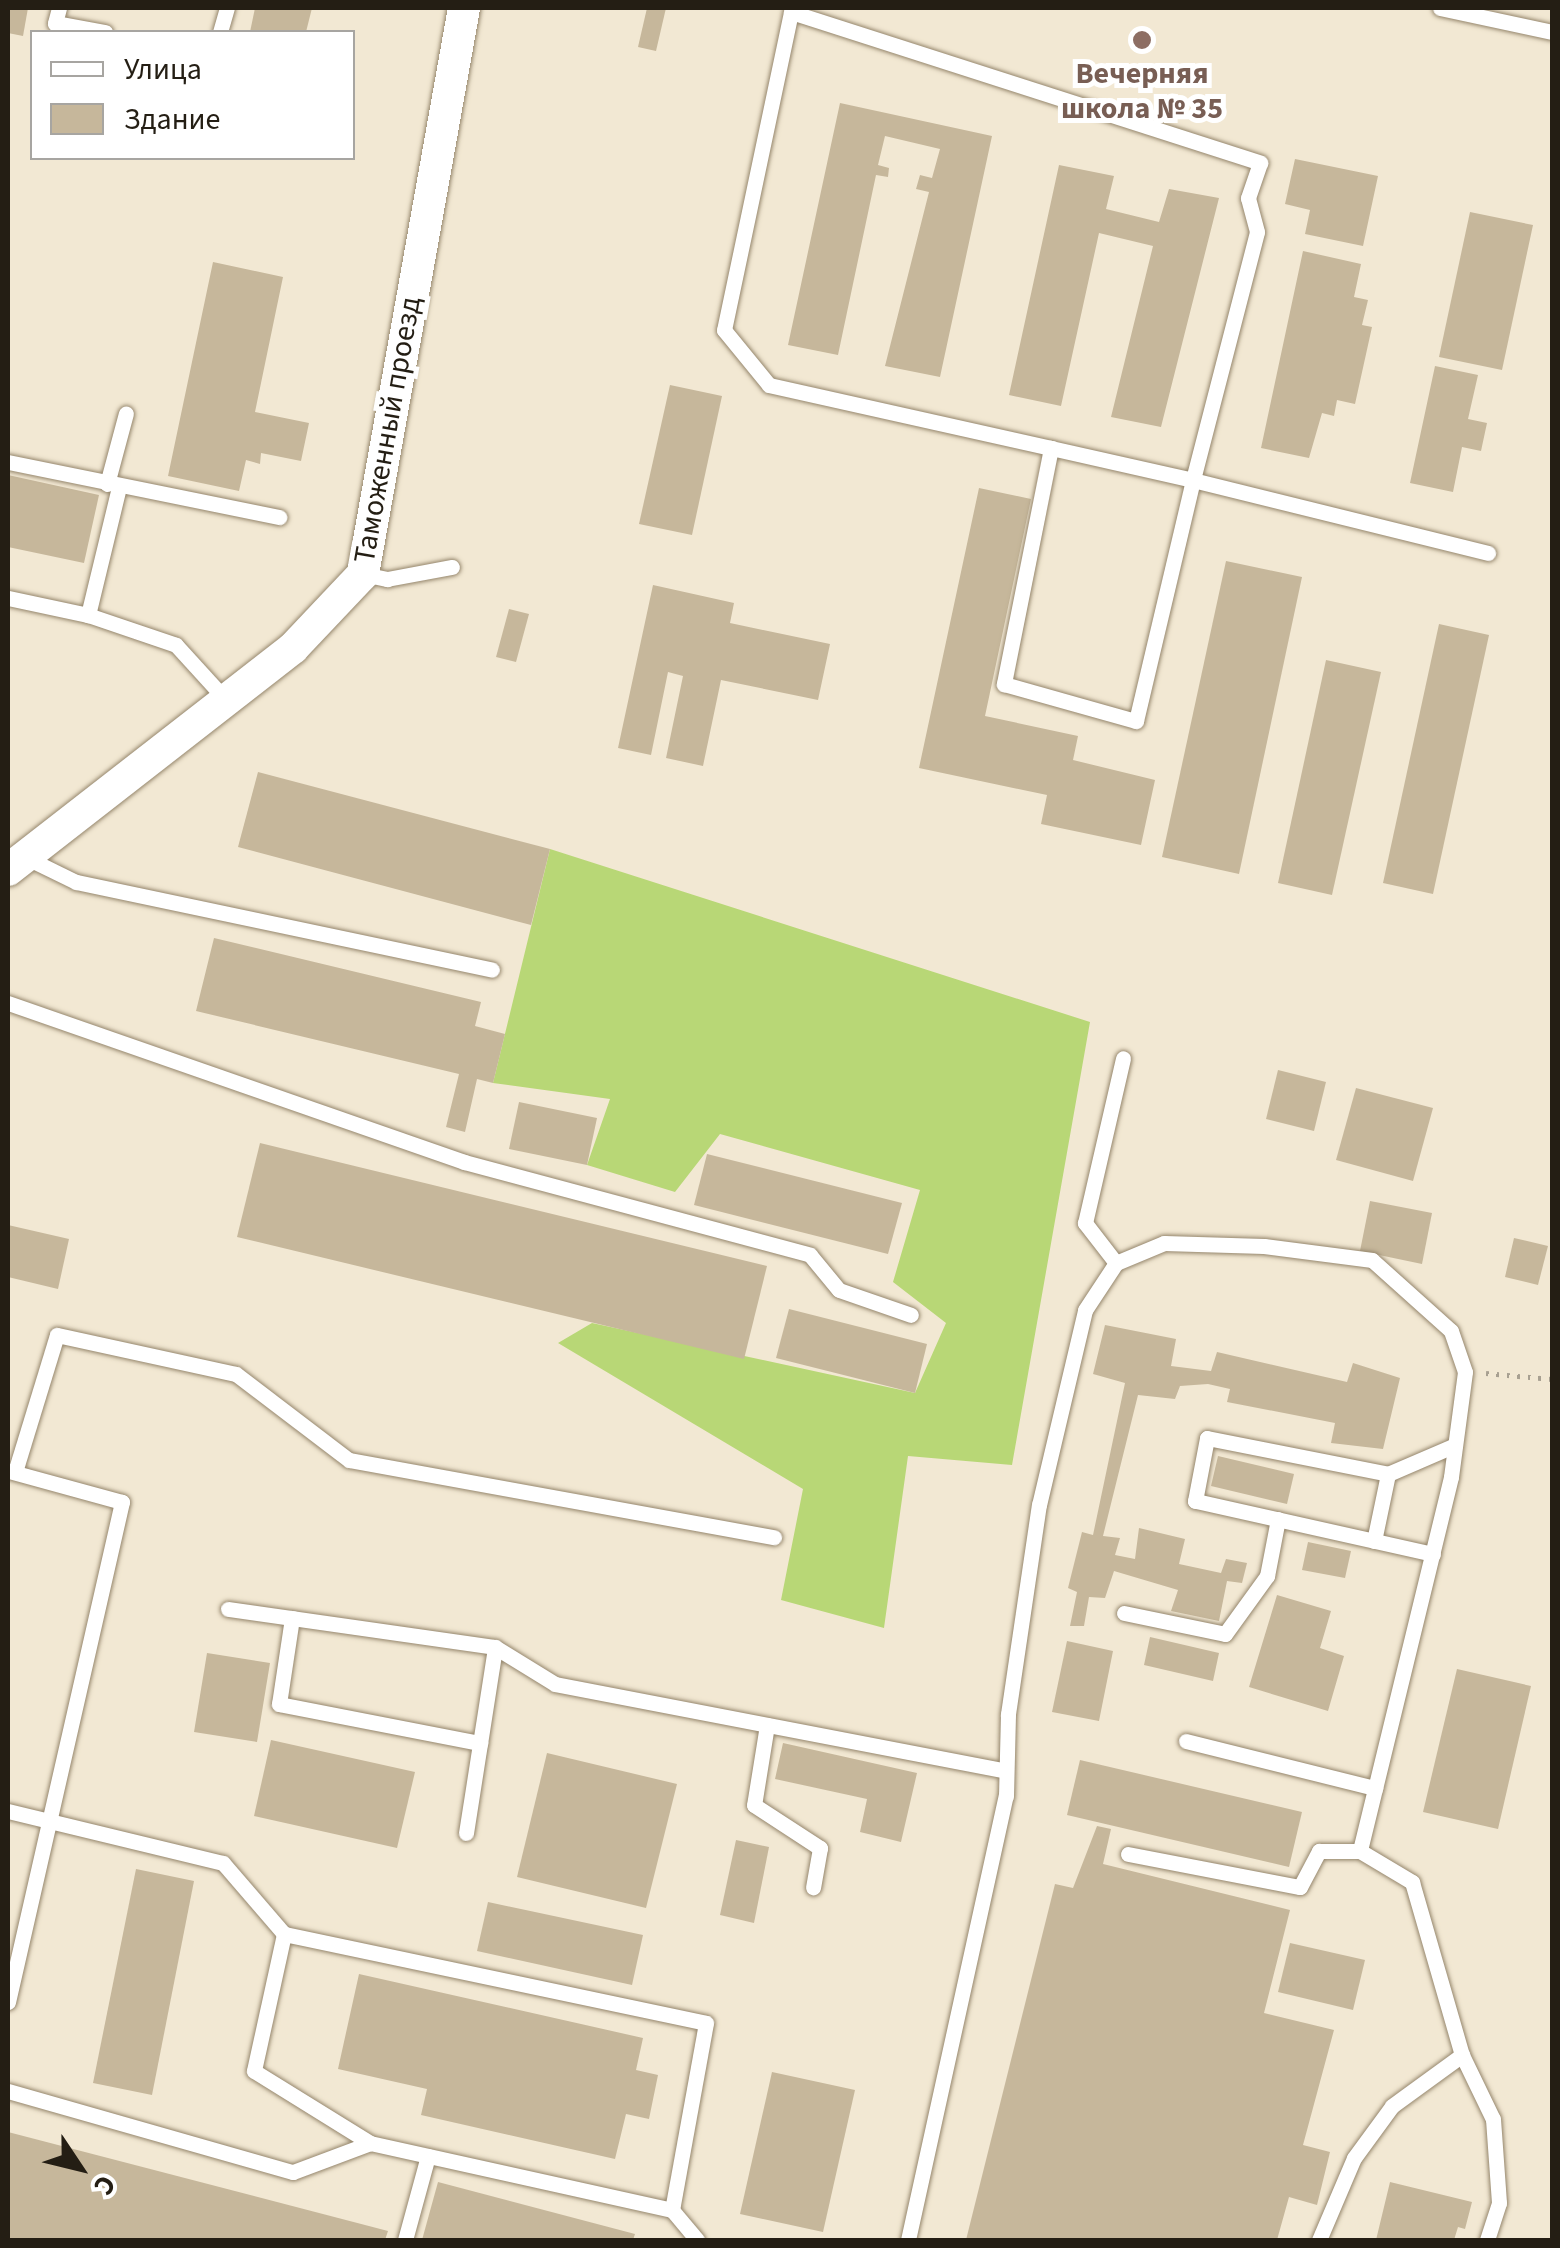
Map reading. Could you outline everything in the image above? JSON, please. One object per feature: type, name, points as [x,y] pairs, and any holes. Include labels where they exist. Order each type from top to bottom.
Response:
[{"type":"street","name":"Таможенный проезд","points":[[16,863],[330,615],[363,574],[464,8]]},
{"type":"lane","points":[[58,8],[55,23],[95,30]]},
{"type":"lane","points":[[1440,8],[1552,32]]},
{"type":"lane","points":[[1051,448],[1004,684],[1136,721],[1193,480],[1257,232],[1248,198],[1260,163],[792,12],[724,330],[770,385],[1051,448],[1193,480],[1488,553]]},
{"type":"lane","points":[[88,615],[126,412]]},
{"type":"lane","points":[[8,462],[279,516]]},
{"type":"lane","points":[[363,574],[387,578],[452,567]]},
{"type":"lane","points":[[8,598],[88,615],[176,645],[226,700]]},
{"type":"lane","points":[[16,863],[76,882],[492,970]]},
{"type":"lane","points":[[8,1003],[464,1162],[810,1255],[839,1290],[911,1314]]},
{"type":"lane","points":[[1116,1263],[1085,1223],[1123,1058]]},
{"type":"lane","points":[[908,2240],[1006,1771],[1008,1714],[1039,1505],[1085,1310],[1116,1263],[1164,1243],[1264,1246],[1372,1260],[1452,1331],[1466,1372],[1456,1445],[1433,1554],[1360,1851]]},
{"type":"lane","points":[[8,2002],[122,1502],[11,1471],[57,1335],[236,1374],[350,1460],[774,1537]]},
{"type":"lane","points":[[1433,1554],[1194,1501],[1207,1438],[1388,1474],[1456,1445]]},
{"type":"lane","points":[[1374,1540],[1388,1474]]},
{"type":"lane","points":[[1124,1614],[1225,1634],[1267,1576],[1278,1519]]},
{"type":"lane","points":[[228,1609],[495,1647],[554,1684],[1006,1771]]},
{"type":"lane","points":[[292,1618],[279,1704],[480,1743]]},
{"type":"lane","points":[[466,1833],[495,1647]]},
{"type":"lane","points":[[767,1725],[754,1805],[820,1848],[814,1887]]},
{"type":"lane","points":[[1186,1740],[1375,1788]]},
{"type":"lane","points":[[8,1811],[222,1863],[284,1934],[706,2023],[672,2210]]},
{"type":"lane","points":[[1128,1854],[1300,1887],[1319,1851],[1360,1851],[1412,1882],[1462,2055],[1493,2119],[1499,2204],[1487,2240]]},
{"type":"lane","points":[[284,1934],[254,2071],[370,2143],[672,2210],[697,2240]]},
{"type":"lane","points":[[1319,2240],[1354,2158],[1392,2106],[1462,2055]]},
{"type":"lane","points":[[8,2091],[293,2172],[370,2143]]},
{"type":"lane","points":[[405,2240],[428,2156]]},
{"type":"path","points":[[1466,1372],[1552,1379]]},
{"type":"shaded area","points":[[8,8],[1552,8],[1552,2240],[8,2240]]},
{"type":"green space","points":[[550,849],[1090,1022],[1012,1465],[908,1456],[884,1628],[781,1600],[803,1489],[558,1343],[592,1323],[915,1393],[946,1323],[893,1282],[920,1190],[720,1134],[675,1192],[587,1165],[610,1099],[493,1083]]},
{"type":"building","points":[[8,8],[28,8],[23,36],[8,33]]},
{"type":"building","points":[[255,8],[312,8],[306,30],[250,30]]},
{"type":"building","points":[[647,8],[666,8],[656,51],[638,47]]},
{"type":"building","points":[[840,103],[992,136],[940,377],[885,366],[929,192],[916,189],[920,175],[932,178],[940,149],[885,136],[878,165],[889,168],[888,177],[876,175],[838,355],[788,345]]},
{"type":"building","points":[[1295,159],[1378,176],[1363,246],[1305,234],[1310,210],[1285,204]]},
{"type":"building","points":[[1059,165],[1114,176],[1106,209],[1159,222],[1169,189],[1219,198],[1161,427],[1111,417],[1153,246],[1099,233],[1061,406],[1009,395]]},
{"type":"building","points":[[1470,212],[1533,225],[1502,370],[1439,357]]},
{"type":"building","points":[[1303,251],[1361,264],[1354,297],[1368,300],[1362,325],[1372,327],[1355,404],[1337,400],[1334,416],[1322,413],[1309,458],[1261,448]]},
{"type":"building","points":[[213,262],[283,277],[255,412],[309,423],[301,461],[261,453],[260,464],[246,460],[239,491],[168,476]]},
{"type":"building","points":[[1435,366],[1478,375],[1468,419],[1487,423],[1481,451],[1462,447],[1453,492],[1410,483]]},
{"type":"building","points":[[670,385],[722,396],[692,535],[639,524]]},
{"type":"building","points":[[8,475],[99,495],[84,563],[8,547]]},
{"type":"building","points":[[979,488],[1031,499],[985,716],[1078,736],[1073,760],[1155,780],[1141,845],[1041,824],[1047,795],[919,768]]},
{"type":"building","points":[[1226,561],[1302,577],[1239,874],[1162,857]]},
{"type":"building","points":[[653,585],[734,603],[730,623],[830,644],[818,700],[721,680],[703,766],[666,758],[683,676],[668,672],[651,755],[618,748]]},
{"type":"building","points":[[509,609],[529,614],[516,662],[496,657]]},
{"type":"building","points":[[1439,624],[1489,635],[1433,894],[1383,883]]},
{"type":"building","points":[[1326,660],[1381,672],[1332,895],[1278,883]]},
{"type":"building","points":[[258,772],[550,849],[531,925],[238,847]]},
{"type":"building","points":[[214,938],[481,1002],[475,1026],[505,1034],[493,1083],[477,1079],[465,1132],[446,1127],[459,1074],[196,1011]]},
{"type":"building","points":[[1278,1070],[1326,1082],[1314,1131],[1266,1119]]},
{"type":"building","points":[[1356,1088],[1433,1108],[1413,1181],[1336,1160]]},
{"type":"building","points":[[519,1102],[597,1118],[587,1165],[509,1149]]},
{"type":"building","points":[[260,1143],[767,1266],[744,1359],[237,1237]]},
{"type":"building","points":[[707,1154],[902,1203],[888,1254],[694,1205]]},
{"type":"building","points":[[1370,1201],[1432,1213],[1422,1264],[1360,1251]]},
{"type":"building","points":[[8,1225],[69,1239],[58,1289],[8,1277]]},
{"type":"building","points":[[1514,1238],[1548,1246],[1538,1285],[1505,1277]]},
{"type":"building","points":[[789,1309],[927,1344],[915,1393],[776,1358]]},
{"type":"building","points":[[1105,1325],[1176,1339],[1171,1366],[1211,1371],[1217,1352],[1347,1382],[1353,1363],[1400,1378],[1383,1449],[1331,1443],[1335,1423],[1227,1402],[1230,1389],[1208,1384],[1180,1386],[1175,1399],[1138,1395],[1103,1536],[1120,1538],[1115,1555],[1135,1559],[1139,1528],[1185,1539],[1179,1564],[1221,1573],[1226,1559],[1247,1563],[1242,1583],[1227,1581],[1219,1621],[1171,1611],[1178,1590],[1114,1571],[1105,1598],[1089,1597],[1084,1626],[1070,1626],[1077,1592],[1068,1588],[1082,1532],[1093,1535],[1125,1383],[1093,1374]]},
{"type":"building","points":[[1218,1456],[1294,1474],[1287,1504],[1211,1486]]},
{"type":"building","points":[[1308,1542],[1351,1551],[1345,1578],[1302,1570]]},
{"type":"building","points":[[1277,1595],[1331,1611],[1320,1648],[1344,1656],[1328,1711],[1249,1687]]},
{"type":"building","points":[[1150,1637],[1219,1653],[1213,1681],[1144,1665]]},
{"type":"building","points":[[1067,1641],[1113,1651],[1099,1721],[1052,1712]]},
{"type":"building","points":[[207,1653],[270,1663],[257,1742],[194,1732]]},
{"type":"building","points":[[1457,1669],[1531,1686],[1498,1829],[1423,1812]]},
{"type":"building","points":[[271,1740],[415,1772],[397,1848],[254,1816]]},
{"type":"building","points":[[783,1743],[917,1773],[901,1842],[860,1832],[867,1799],[775,1779]]},
{"type":"building","points":[[547,1753],[677,1784],[646,1908],[517,1877]]},
{"type":"building","points":[[1080,1760],[1302,1812],[1289,1867],[1067,1815]]},
{"type":"building","points":[[1097,1826],[1111,1829],[1103,1864],[1290,1910],[1264,2013],[1334,2030],[1303,2145],[1330,2152],[1317,2205],[1289,2197],[1277,2240],[966,2240],[1055,1884],[1073,1888]]},
{"type":"building","points":[[736,1840],[769,1847],[754,1923],[720,1915]]},
{"type":"building","points":[[136,1869],[194,1881],[152,2095],[93,2083]]},
{"type":"building","points":[[488,1902],[643,1935],[632,1985],[477,1951]]},
{"type":"building","points":[[1290,1943],[1365,1960],[1353,2010],[1278,1992]]},
{"type":"building","points":[[359,1974],[643,2038],[636,2070],[658,2075],[649,2119],[626,2114],[615,2159],[421,2115],[427,2089],[338,2069]]},
{"type":"building","points":[[772,2072],[855,2090],[823,2232],[740,2214]]},
{"type":"building","points":[[8,2132],[388,2231],[385,2240],[8,2240]]},
{"type":"building","points":[[438,2182],[635,2234],[633,2240],[422,2240]]},
{"type":"building","points":[[1390,2182],[1472,2202],[1465,2229],[1458,2227],[1454,2240],[1376,2240]]},
{"type":"place","name":"Вечерняя школа № 35","points":[[1142,40]]}]
